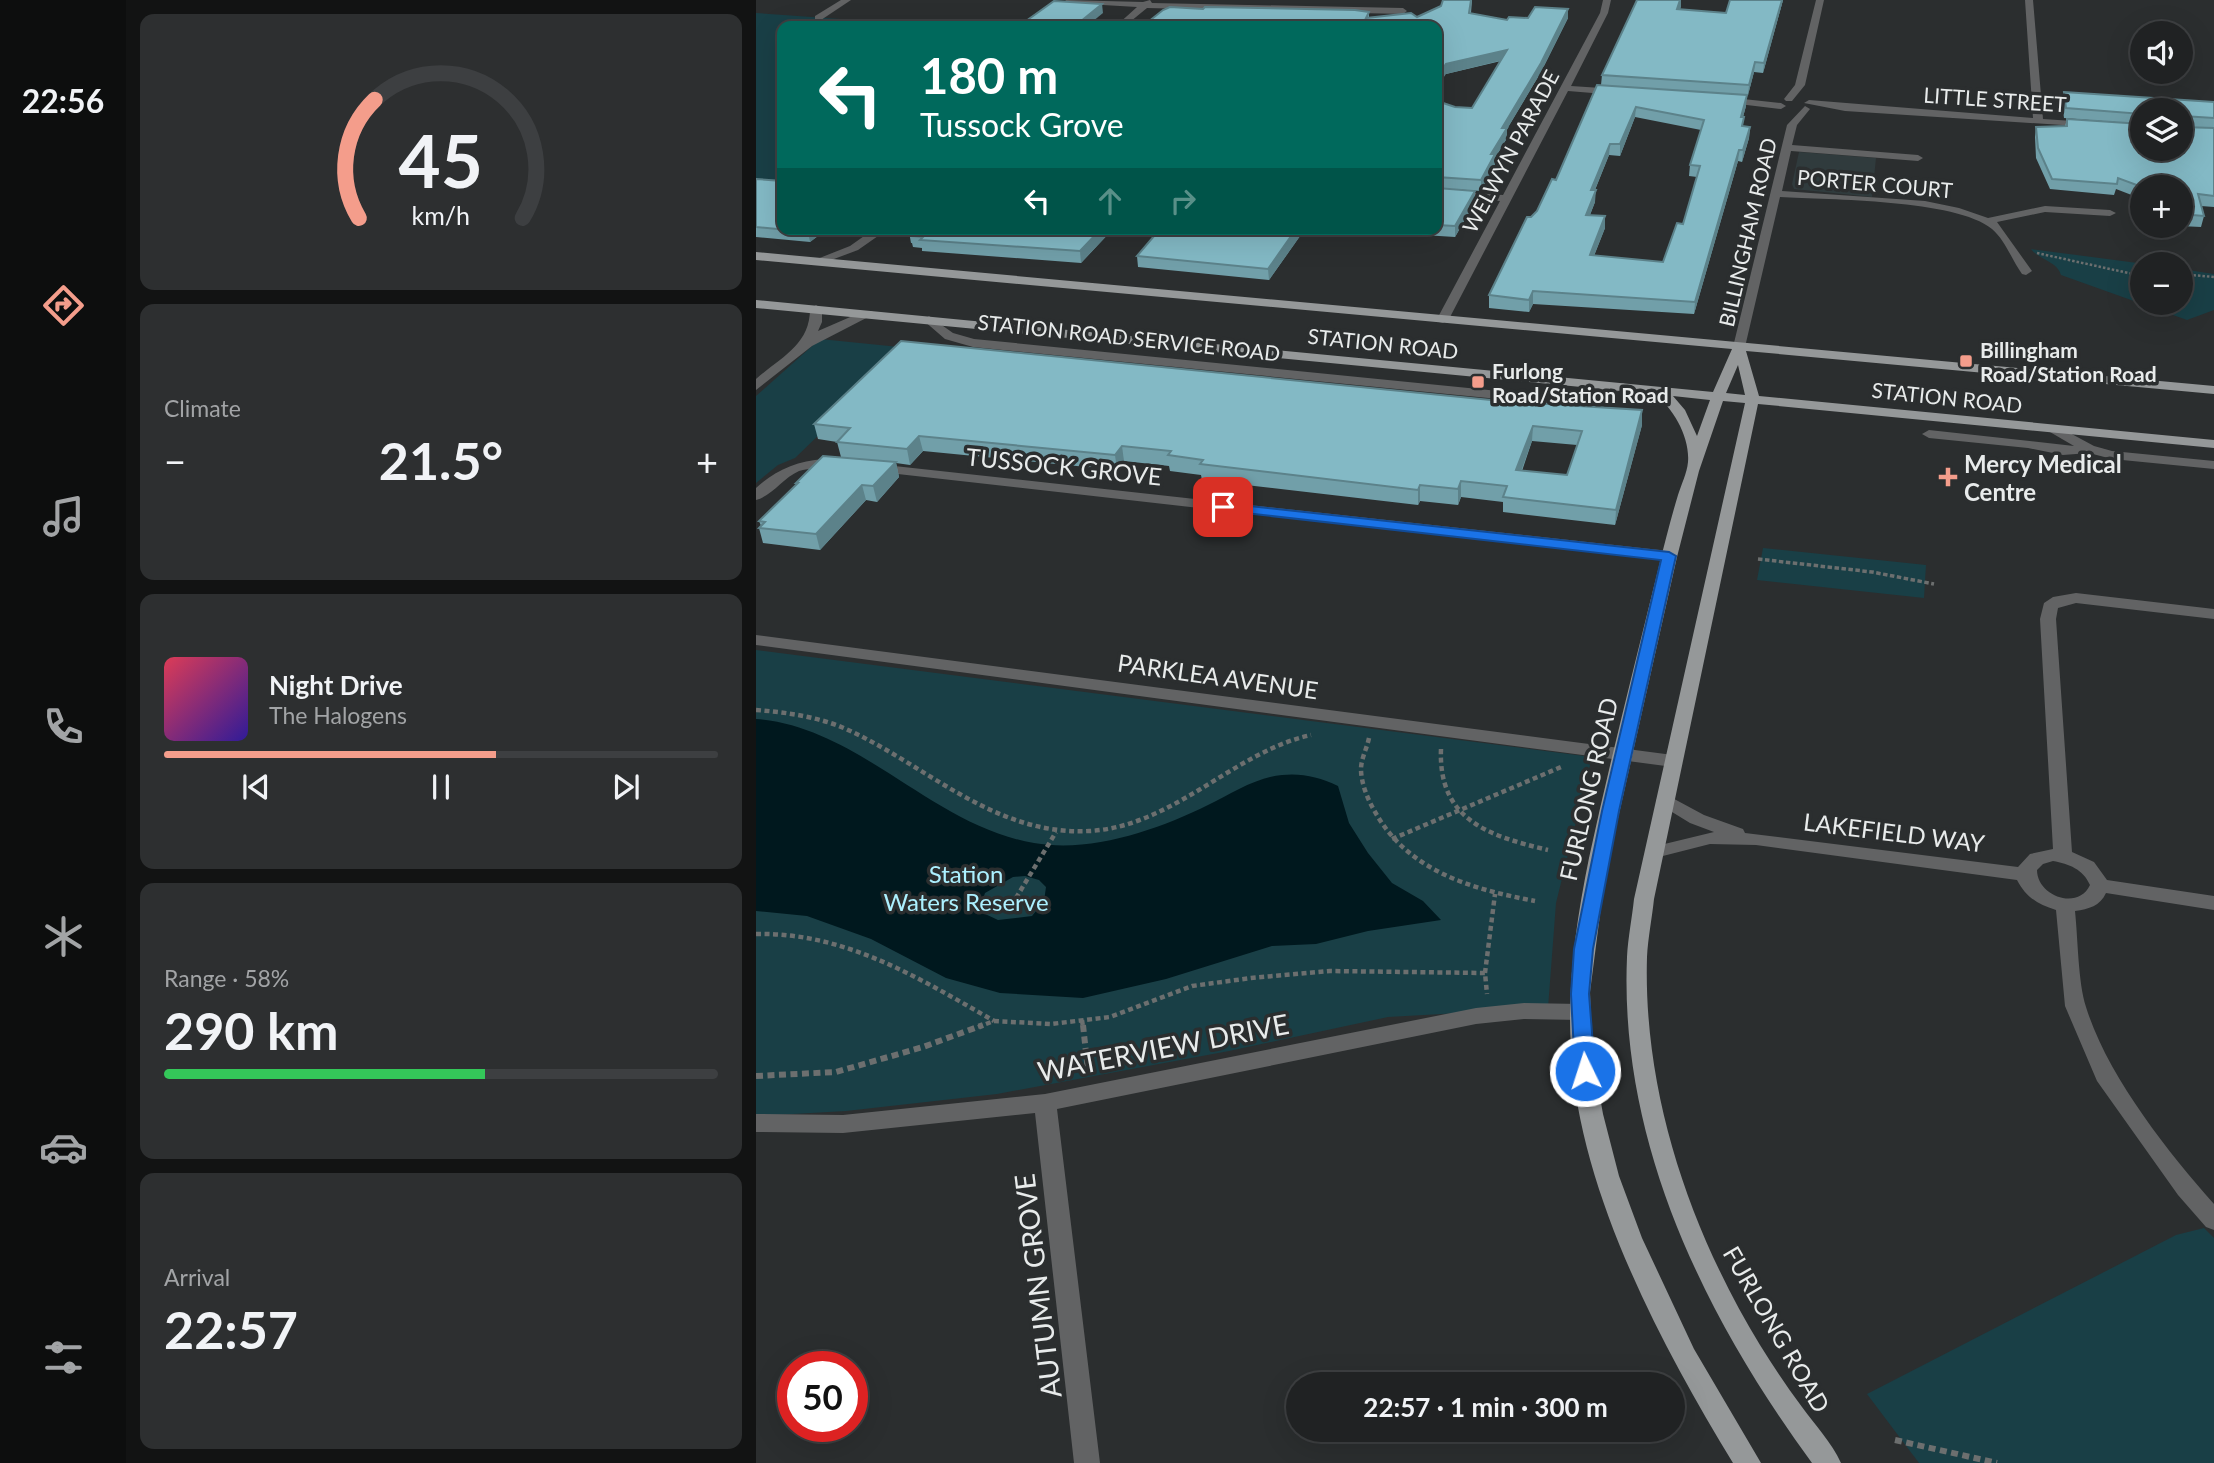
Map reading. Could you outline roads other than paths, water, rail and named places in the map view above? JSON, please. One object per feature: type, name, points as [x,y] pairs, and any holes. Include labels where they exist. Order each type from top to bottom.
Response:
[{"type":"main road","name":"STATION ROAD","points":[[756,256],[2214,390]]},
{"type":"main road","name":"STATION ROAD","points":[[756,303],[2214,444]]},
{"type":"main road","name":"FURLONG ROAD","points":[[1739,347],[1717,395],[1695,461],[1669,556],[1586,936],[1580,1012],[1587,1084],[1598,1136],[1621,1216],[1658,1306],[1714,1411],[1748,1463]]},
{"type":"main road","points":[[1739,347],[1753,398]]},
{"type":"main road","points":[[1657,390],[1679,409],[1692,439],[1695,461]]},
{"type":"main road","name":"FURLONG ROAD","points":[[1753,398],[1644,899],[1637,961],[1639,1021],[1649,1097],[1673,1184],[1708,1273],[1754,1355],[1828,1463]]},
{"type":"street","points":[[818,18],[847,0]]},
{"type":"street","points":[[1069,0],[1403,11]]},
{"type":"street","name":"WELWYN PARADE","points":[[1443,319],[1604,13],[1607,0]]},
{"type":"street","points":[[1711,99],[1784,104],[1800,85],[1820,0]]},
{"type":"street","points":[[2029,0],[2038,122]]},
{"type":"street","points":[[1126,21],[1147,2]]},
{"type":"street","points":[[1800,85],[1807,105]]},
{"type":"street","points":[[1564,88],[1631,93]]},
{"type":"street","name":"LITTLE STREET","points":[[1784,104],[2103,126]]},
{"type":"street","name":"BILLINGHAM ROAD","points":[[1784,104],[1792,125]]},
{"type":"street","name":"BILLINGHAM ROAD","points":[[1739,347],[1792,125],[1807,105]]},
{"type":"street","points":[[1786,148],[1918,158]]},
{"type":"street","points":[[1442,193],[1505,198]]},
{"type":"street","name":"PORTER COURT","points":[[1777,194],[1941,207],[1962,211],[1988,221]]},
{"type":"street","points":[[1988,221],[2045,209],[2110,213]]},
{"type":"street","points":[[1988,221],[1996,227],[2025,271]]},
{"type":"street","points":[[818,261],[866,242],[874,235]]},
{"type":"street","points":[[859,265],[866,242]]},
{"type":"street","points":[[807,341],[816,322],[816,309]]},
{"type":"street","points":[[756,386],[807,341],[840,323],[868,314]]},
{"type":"street","name":"STATION ROAD SERVICE ROAD","points":[[929,320],[949,336],[973,343],[1539,399],[1572,401],[1594,398],[1623,387]]},
{"type":"street","points":[[2055,429],[2089,449]]},
{"type":"street","points":[[1929,434],[2028,444],[2063,451],[2089,449],[2132,458],[2214,465]]},
{"type":"street","name":"TUSSOCK GROVE","points":[[756,496],[786,470],[811,464],[835,463],[1669,556]]},
{"type":"street","points":[[2063,856],[2048,618],[2050,606],[2059,600],[2076,598],[2214,614]]},
{"type":"street","name":"PARKLEA AVENUE","points":[[756,640],[1673,761]]},
{"type":"street","name":"LAKEFIELD WAY","points":[[1665,800],[1712,825],[1756,839]]},
{"type":"street","name":"LAKEFIELD WAY","points":[[1655,852],[1710,838],[1756,839],[2025,874]]},
{"type":"street","points":[[2063,856],[2083,864],[2097,877],[2099,892],[2087,902],[2065,905],[2042,897],[2032,890],[2025,874],[2030,863],[2036,859],[2063,856]]},
{"type":"street","points":[[2100,885],[2214,903]]},
{"type":"street","points":[[2065,905],[2075,1006],[2108,1081],[2186,1188],[2214,1220]]},
{"type":"street","name":"WATERVIEW DRIVE","points":[[756,1123],[843,1124],[1045,1103],[1476,1016],[1524,1011],[1580,1012]]},
{"type":"street","name":"AUTUMN GROVE","points":[[1045,1103],[1087,1463]]},
{"type":"place","name":"Billingham Road/Station Road","points":[[1966,361]]},
{"type":"place","name":"Furlong Road/Station Road","points":[[1478,382]]},
{"type":"place","name":"Mercy Medical Centre","points":[[1948,477]]},
{"type":"park label","name":"Station Waters Reserve","points":[[966,887]]}]
